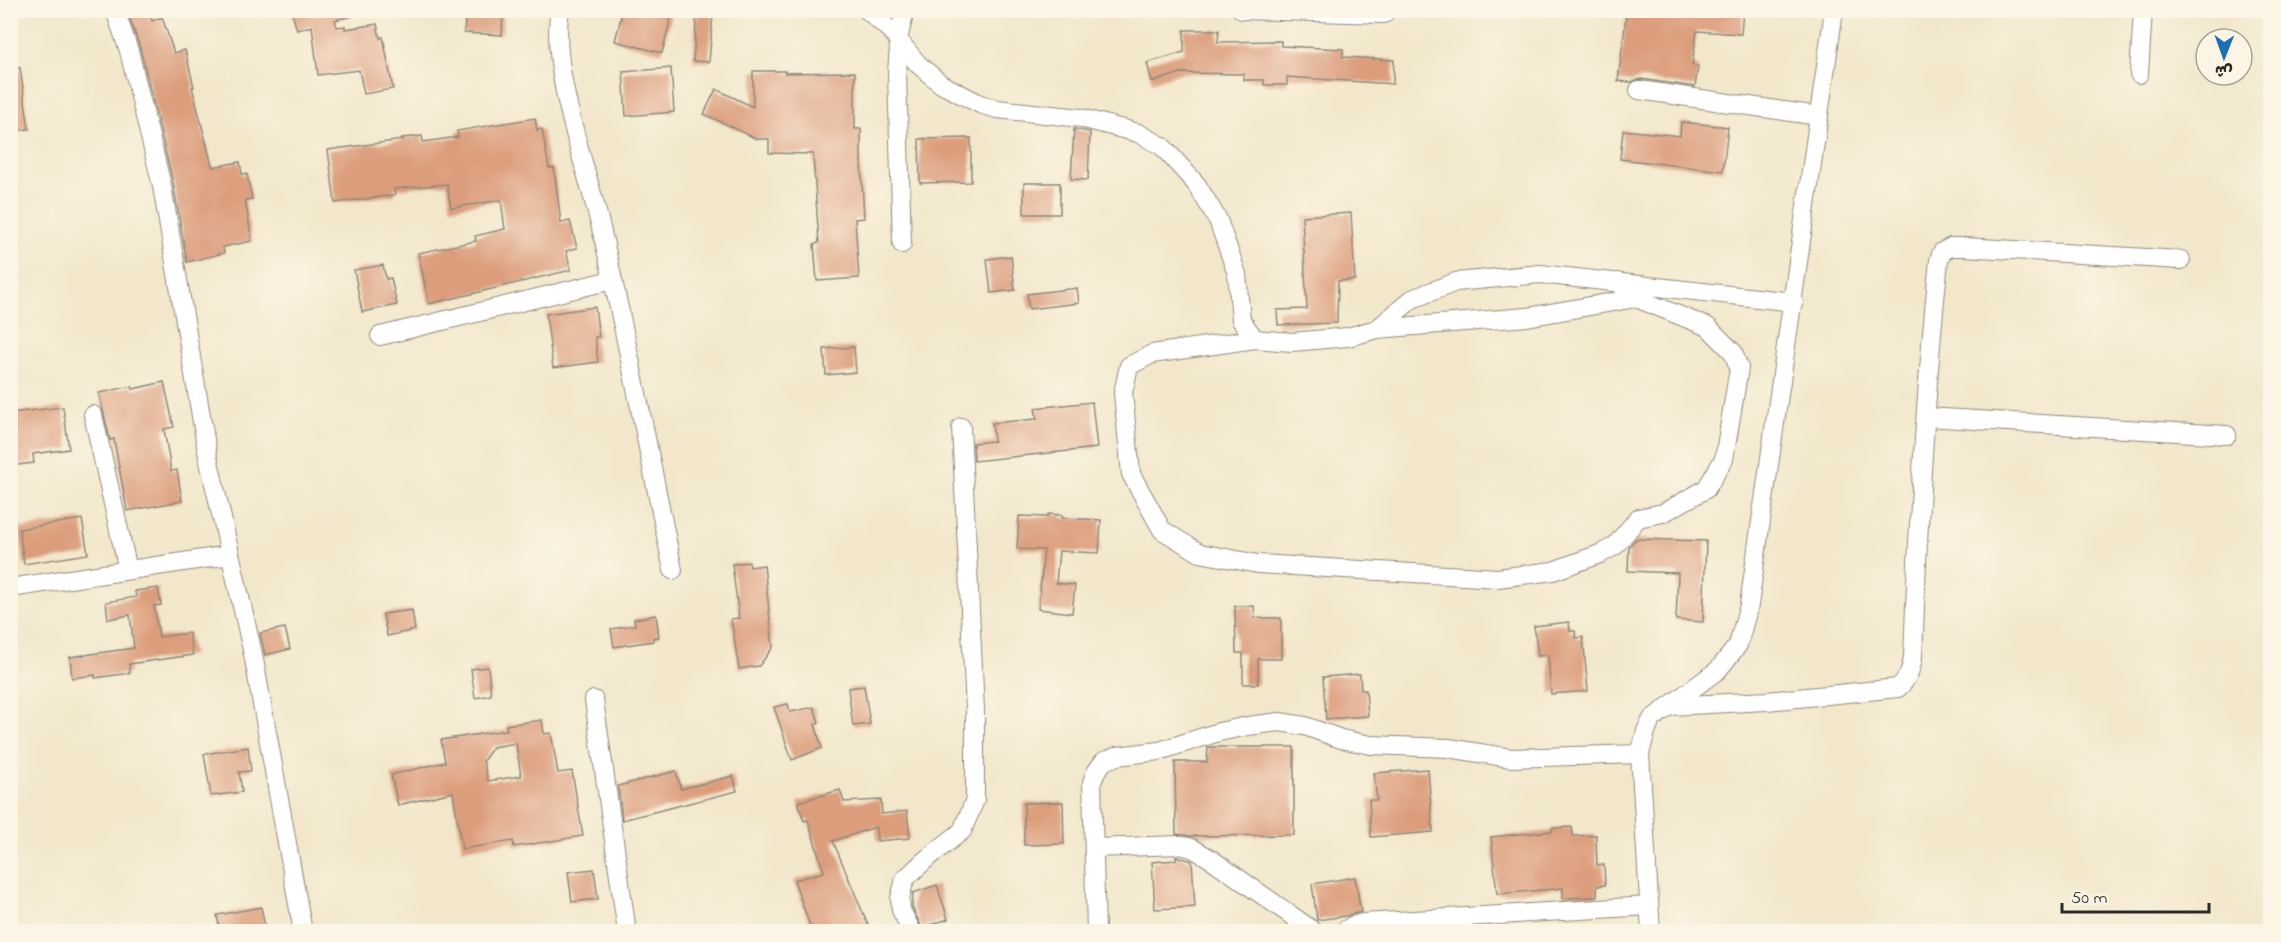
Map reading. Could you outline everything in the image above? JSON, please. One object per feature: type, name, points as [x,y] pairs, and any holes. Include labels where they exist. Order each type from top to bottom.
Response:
[{"type":"street","points":[[115,10],[129,51],[162,186],[208,457],[253,654],[303,932]]},
{"type":"street","points":[[560,10],[557,43],[566,95],[601,227],[673,570]]},
{"type":"street","points":[[867,10],[891,31],[918,64],[941,84],[980,104],[997,109],[1081,118],[1138,133],[1162,146],[1197,185],[1218,220],[1237,274],[1241,320],[1255,339]]},
{"type":"street","points":[[902,244],[898,40],[905,10]]},
{"type":"street","points":[[1242,10],[1384,14]]},
{"type":"street","points":[[1651,932],[1640,754],[1652,719],[1718,670],[1738,645],[1749,605],[1834,10]]},
{"type":"street","points":[[2139,74],[2143,10]]},
{"type":"street","points":[[1639,90],[1819,116]]},
{"type":"street","points":[[1669,706],[1898,688],[1904,682],[1910,672],[1913,657],[1932,324],[1939,260],[1942,252],[1951,248],[1964,247],[2181,260]]},
{"type":"street","points":[[1377,329],[1412,299],[1456,282],[1540,274],[1794,302]]},
{"type":"street","points":[[380,336],[612,280]]},
{"type":"street","points":[[1618,282],[1636,298],[1708,327],[1733,351],[1739,368],[1724,459],[1706,489],[1663,513],[1638,518],[1615,546],[1600,554],[1553,571],[1498,578],[1258,564],[1200,553],[1162,530],[1131,474],[1123,393],[1129,366],[1152,354],[1255,339],[1292,342],[1348,337],[1377,329],[1527,317],[1636,298]]},
{"type":"street","points":[[93,415],[128,570]]},
{"type":"street","points":[[1926,417],[2227,435]]},
{"type":"street","points":[[912,932],[901,910],[900,897],[906,879],[924,861],[962,831],[975,800],[975,710],[961,427]]},
{"type":"street","points":[[10,588],[230,555]]},
{"type":"street","points":[[594,700],[627,932]]},
{"type":"street","points":[[1096,932],[1092,782],[1095,772],[1104,761],[1117,756],[1159,751],[1219,732],[1279,722],[1305,726],[1341,739],[1371,745],[1448,748],[1511,758],[1640,754]]},
{"type":"street","points":[[1094,848],[1180,845],[1192,848],[1315,932]]},
{"type":"street","points":[[1342,932],[1362,923],[1649,906]]},
{"type":"building","points":[[127,10],[149,10],[152,21],[162,17],[174,53],[185,50],[194,87],[192,87],[213,167],[240,162],[242,174],[247,174],[252,199],[245,200],[252,241],[223,247],[224,253],[187,262],[173,183],[140,48]]},
{"type":"building","points":[[291,10],[351,10],[352,16],[335,20],[337,27],[345,26],[345,29],[377,24],[380,38],[383,37],[393,89],[364,94],[359,70],[318,75],[312,26],[297,30]]},
{"type":"building","points":[[466,10],[503,10],[502,35],[464,33]]},
{"type":"building","points":[[623,10],[673,10],[662,53],[615,41]]},
{"type":"building","points":[[1627,10],[1743,10],[1741,34],[1697,31],[1692,65],[1698,66],[1695,87],[1641,79],[1631,82],[1618,81]]},
{"type":"building","points":[[697,12],[713,13],[709,62],[693,61]]},
{"type":"building","points":[[1184,30],[1219,30],[1218,42],[1281,41],[1281,46],[1343,49],[1343,57],[1394,60],[1393,84],[1287,77],[1287,85],[1264,85],[1264,80],[1244,80],[1244,74],[1181,73],[1152,82],[1147,63],[1184,52]]},
{"type":"building","points":[[10,68],[20,68],[29,129],[10,131]]},
{"type":"building","points":[[671,68],[674,112],[626,116],[623,72]]},
{"type":"building","points":[[753,71],[855,72],[855,129],[861,129],[864,218],[855,219],[859,278],[817,281],[814,244],[819,243],[813,154],[769,153],[769,139],[757,139],[704,114],[716,89],[753,107]]},
{"type":"building","points":[[535,118],[537,130],[542,129],[549,168],[554,168],[561,223],[570,221],[577,248],[566,251],[571,270],[429,304],[418,253],[476,241],[475,236],[505,229],[501,200],[451,208],[447,184],[394,189],[395,195],[335,203],[328,150],[422,136],[423,142],[458,137],[457,131]]},
{"type":"building","points":[[1681,122],[1728,127],[1723,171],[1620,159],[1623,130],[1680,136]]},
{"type":"building","points":[[1074,129],[1090,132],[1088,180],[1071,179]]},
{"type":"building","points":[[971,138],[971,182],[920,183],[919,139]]},
{"type":"building","points":[[1024,183],[1060,183],[1060,214],[1024,214]]},
{"type":"building","points":[[1351,213],[1355,280],[1338,281],[1337,323],[1278,325],[1277,310],[1307,309],[1302,216]]},
{"type":"building","points":[[1011,256],[1015,290],[991,293],[987,259]]},
{"type":"building","points":[[383,265],[386,279],[391,278],[397,305],[362,312],[354,270]]},
{"type":"building","points":[[1077,288],[1079,303],[1029,309],[1027,294]]},
{"type":"building","points":[[595,307],[599,337],[595,337],[598,362],[553,368],[546,314]]},
{"type":"building","points":[[854,347],[856,372],[826,375],[824,349]]},
{"type":"building","points":[[164,382],[174,427],[164,429],[171,471],[177,470],[182,501],[127,511],[114,439],[110,440],[99,393]]},
{"type":"building","points":[[1092,402],[1097,448],[974,461],[973,443],[994,441],[992,423],[1037,419],[1035,408]]},
{"type":"building","points":[[63,407],[69,449],[33,454],[34,463],[10,466],[10,413]]},
{"type":"building","points":[[1048,514],[1062,515],[1062,518],[1101,520],[1099,553],[1059,551],[1056,583],[1075,585],[1072,613],[1038,609],[1044,550],[1017,549],[1019,516],[1048,517]]},
{"type":"building","points":[[82,519],[88,554],[24,564],[19,529]]},
{"type":"building","points":[[1636,539],[1706,541],[1703,622],[1676,620],[1678,573],[1628,571],[1629,547]]},
{"type":"building","points":[[749,562],[750,567],[764,565],[773,647],[759,666],[739,669],[731,619],[739,618],[732,564]]},
{"type":"building","points":[[158,588],[161,605],[154,606],[159,637],[189,633],[193,655],[129,664],[130,673],[95,678],[95,675],[72,678],[70,657],[134,648],[130,615],[108,619],[106,602],[136,597],[135,591]]},
{"type":"building","points":[[1235,606],[1254,606],[1255,618],[1281,618],[1281,659],[1258,659],[1258,684],[1243,684],[1243,653],[1236,653]]},
{"type":"building","points":[[412,610],[415,630],[387,636],[383,614]]},
{"type":"building","points":[[656,615],[659,637],[653,638],[653,641],[614,647],[611,629],[635,625],[634,619]]},
{"type":"building","points":[[1569,622],[1570,631],[1575,631],[1576,638],[1583,637],[1588,691],[1551,694],[1548,655],[1538,656],[1534,626]]},
{"type":"building","points":[[285,628],[290,649],[265,655],[260,633]]},
{"type":"building","points":[[488,667],[491,695],[475,698],[471,669]]},
{"type":"building","points":[[1360,674],[1361,690],[1366,690],[1368,716],[1326,719],[1323,677]]},
{"type":"building","points":[[864,686],[870,724],[853,726],[848,688]]},
{"type":"building","points":[[788,704],[790,712],[814,707],[819,723],[815,724],[822,748],[792,760],[774,707]]},
{"type":"building","points":[[542,720],[544,734],[551,733],[558,773],[572,771],[583,836],[514,847],[513,841],[462,849],[453,792],[398,805],[391,775],[445,762],[441,740],[507,730],[506,725]],"holes":[[[516,743],[521,776],[488,781],[483,761],[493,747]]]},
{"type":"building","points":[[248,747],[251,771],[239,772],[242,792],[211,796],[204,754]]},
{"type":"building","points":[[1208,747],[1294,747],[1294,835],[1191,836],[1176,834],[1175,762],[1207,762]]},
{"type":"building","points":[[1428,769],[1433,832],[1371,837],[1369,800],[1377,800],[1374,773]]},
{"type":"building","points":[[676,771],[681,789],[733,776],[737,791],[622,820],[618,786]]},
{"type":"building","points":[[840,790],[844,802],[881,800],[882,814],[907,811],[910,838],[877,841],[876,827],[833,841],[871,932],[812,932],[794,880],[824,872],[808,820],[804,821],[798,802]]},
{"type":"building","points":[[1063,802],[1064,844],[1024,845],[1024,803]]},
{"type":"building","points":[[1572,827],[1573,836],[1596,835],[1597,865],[1604,865],[1605,885],[1597,886],[1597,897],[1563,898],[1563,888],[1497,894],[1491,837]]},
{"type":"building","points":[[1176,856],[1192,861],[1195,907],[1155,909],[1152,862],[1176,860]]},
{"type":"building","points":[[594,869],[598,899],[572,902],[568,872]]},
{"type":"building","points":[[1355,877],[1361,912],[1317,920],[1312,884]]},
{"type":"building","points":[[937,885],[948,919],[922,928],[912,907],[913,893]]},
{"type":"building","points":[[261,907],[266,932],[220,932],[217,915]]}]
